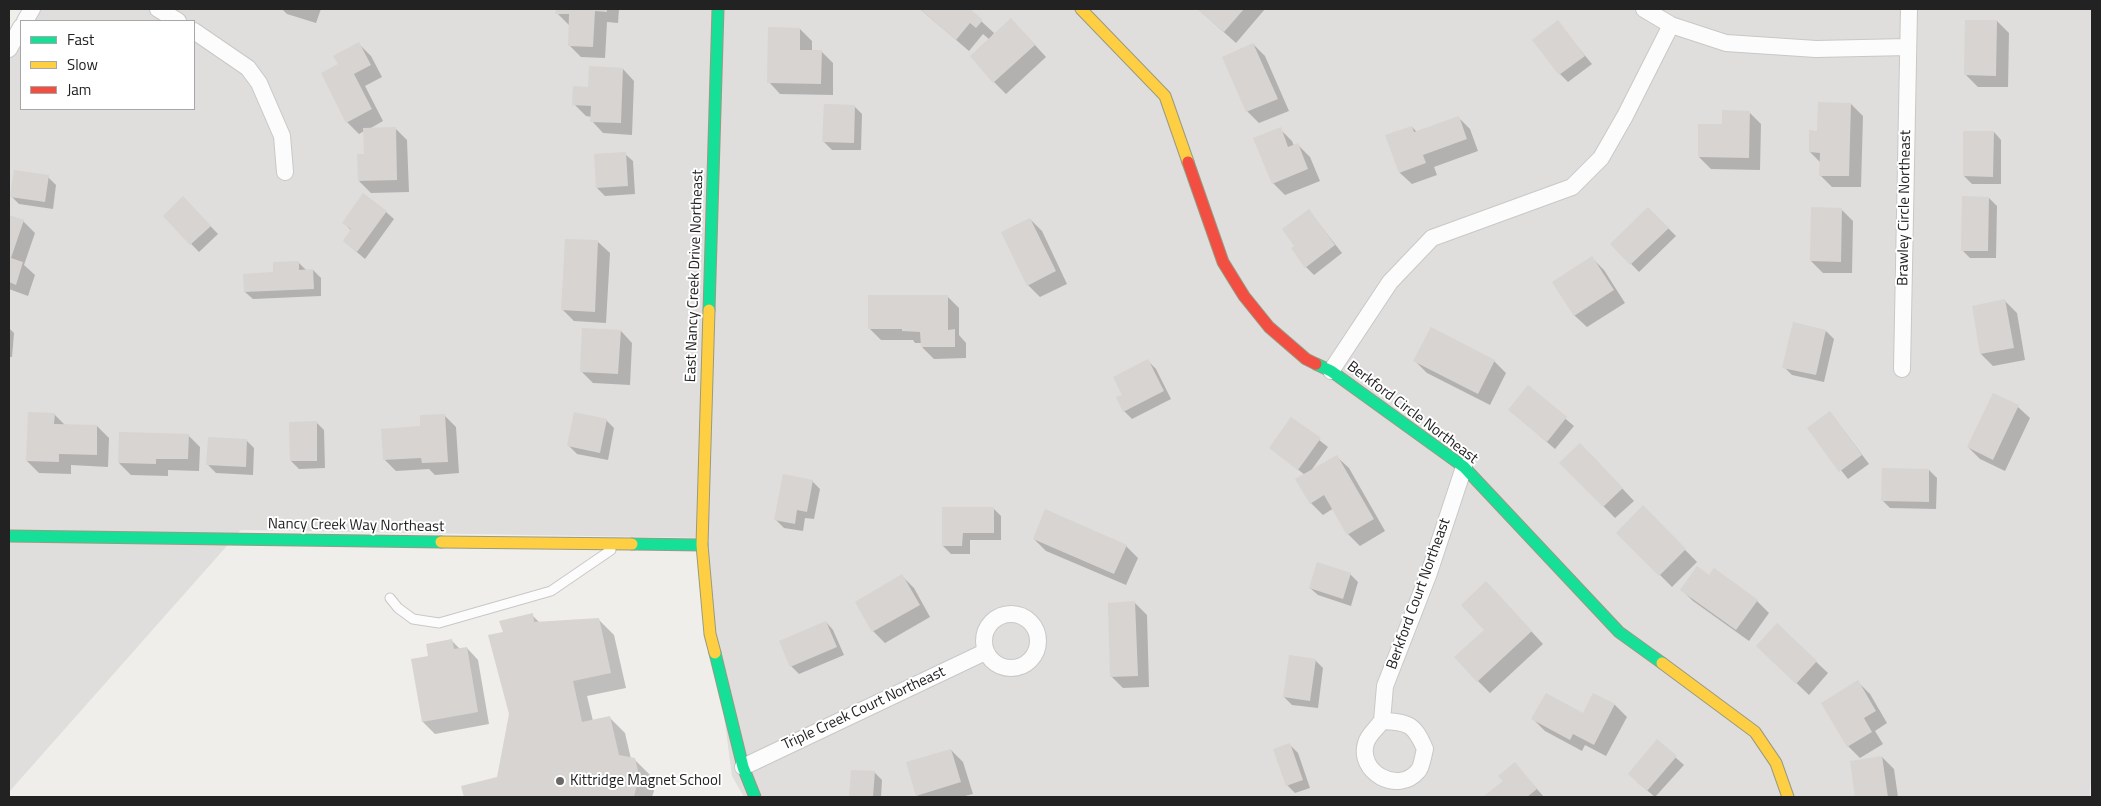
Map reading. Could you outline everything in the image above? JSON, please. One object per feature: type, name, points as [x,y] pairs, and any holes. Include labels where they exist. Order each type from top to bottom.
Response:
[{"type":"street","points":[[26,20],[32,9]]},
{"type":"street","points":[[158,9],[176,20]]},
{"type":"street","name":"East Nancy Creek Drive Northeast","points":[[718,9],[702,545],[710,634],[743,766]]},
{"type":"street","name":"Berkford Circle Northeast","points":[[1081,9],[1165,96],[1223,262],[1244,296],[1269,327],[1306,359],[1331,371],[1464,467],[1619,632],[1755,732],[1776,763],[1788,797]]},
{"type":"street","points":[[1644,9],[1671,25],[1726,43],[1816,49],[1908,46]]},
{"type":"street","name":"Brawley Circle Northeast","points":[[1902,369],[1909,9]]},
{"type":"street","points":[[1331,371],[1390,282],[1432,238],[1572,187],[1601,158],[1625,116],[1671,25]]},
{"type":"street","points":[[9,49],[20,30]]},
{"type":"street","points":[[195,32],[248,68],[259,83],[282,136],[285,172]]},
{"type":"street","name":"Berkford Court Northeast","points":[[1382,721],[1385,686],[1429,573],[1464,467]]},
{"type":"street","name":"Nancy Creek Way Northeast","points":[[9,536],[702,545]]},
{"type":"street","name":"Triple Creek Court Northeast","points":[[743,766],[985,652]]},
{"type":"street","points":[[743,766],[755,797]]},
{"type":"lane","points":[[390,598],[398,608],[413,619],[439,623],[551,591],[624,543]]},
{"type":"shaded area","points":[[24,9],[2092,9],[2092,761],[2090,797],[744,797],[732,776],[713,633],[703,538],[241,530],[9,792],[9,32]]},
{"type":"building","points":[[556,9],[607,9],[607,12],[595,11],[593,47],[568,46],[569,14],[555,14]]},
{"type":"building","points":[[920,9],[970,9],[983,20],[976,28],[970,23],[956,40]]},
{"type":"building","points":[[1197,9],[1244,9],[1224,32]]},
{"type":"building","points":[[1011,18],[1035,45],[993,83],[970,56]]},
{"type":"building","points":[[1558,20],[1585,56],[1559,75],[1532,40]]},
{"type":"building","points":[[1965,20],[1997,20],[1996,76],[1964,75]]},
{"type":"building","points":[[768,27],[800,28],[800,50],[822,50],[821,84],[767,83]]},
{"type":"building","points":[[359,42],[371,65],[354,74],[372,109],[346,123],[321,73],[338,64],[333,56]]},
{"type":"building","points":[[1253,43],[1278,99],[1246,112],[1222,57]]},
{"type":"building","points":[[589,66],[623,68],[621,123],[590,122],[591,106],[572,105],[573,86],[588,87]]},
{"type":"building","points":[[1818,102],[1851,103],[1849,176],[1819,176],[1820,153],[1809,152],[1809,130],[1817,131]]},
{"type":"building","points":[[824,104],[855,105],[854,143],[822,142]]},
{"type":"building","points":[[1722,110],[1750,111],[1749,158],[1698,157],[1698,124],[1722,124]]},
{"type":"building","points":[[1459,116],[1467,139],[1423,155],[1426,163],[1399,173],[1385,135],[1412,126],[1414,132]]},
{"type":"building","points":[[396,127],[397,180],[358,181],[357,154],[364,154],[363,128]]},
{"type":"building","points":[[1281,127],[1288,147],[1298,143],[1308,169],[1272,184],[1253,138]]},
{"type":"building","points":[[1963,131],[1994,131],[1993,177],[1963,176]]},
{"type":"building","points":[[626,152],[628,186],[596,188],[594,154]]},
{"type":"building","points":[[14,170],[49,175],[45,202],[10,197]]},
{"type":"building","points":[[363,193],[387,211],[357,252],[343,241],[351,229],[342,223]]},
{"type":"building","points":[[183,196],[211,226],[190,245],[163,216]]},
{"type":"building","points":[[1962,196],[1989,197],[1988,251],[1961,251]]},
{"type":"building","points":[[1648,207],[1669,228],[1630,265],[1610,244]]},
{"type":"building","points":[[1811,207],[1842,208],[1841,262],[1810,261]]},
{"type":"building","points":[[1309,209],[1335,245],[1305,268],[1291,248],[1294,246],[1282,229]]},
{"type":"building","points":[[9,215],[24,220],[11,258],[23,262],[16,285],[9,282]]},
{"type":"building","points":[[1030,218],[1056,271],[1027,286],[1001,232]]},
{"type":"building","points":[[565,239],[598,240],[595,312],[561,310]]},
{"type":"building","points":[[1592,256],[1614,290],[1574,316],[1552,282]]},
{"type":"building","points":[[299,261],[299,270],[313,269],[314,289],[244,292],[243,274],[273,272],[273,262]]},
{"type":"building","points":[[868,295],[948,295],[948,330],[955,329],[955,347],[921,347],[920,332],[902,331],[902,329],[868,329]]},
{"type":"building","points":[[2005,299],[2014,348],[1980,354],[1972,306]]},
{"type":"building","points":[[1793,322],[1826,330],[1816,375],[1782,368]]},
{"type":"building","points":[[1431,327],[1495,360],[1478,394],[1413,361]]},
{"type":"building","points":[[582,328],[621,330],[618,374],[580,372]]},
{"type":"building","points":[[1148,359],[1164,391],[1123,412],[1116,397],[1122,395],[1113,377]]},
{"type":"building","points":[[1528,385],[1567,417],[1547,442],[1508,410]]},
{"type":"building","points":[[1993,393],[2019,405],[1993,460],[1967,447]]},
{"type":"building","points":[[1830,411],[1862,455],[1839,472],[1807,428]]},
{"type":"building","points":[[28,412],[55,413],[54,424],[97,425],[97,455],[59,454],[59,462],[26,461]]},
{"type":"building","points":[[574,412],[607,419],[600,453],[567,446]]},
{"type":"building","points":[[445,414],[448,462],[422,463],[421,458],[383,460],[381,429],[420,426],[420,415]]},
{"type":"building","points":[[1291,417],[1321,438],[1298,470],[1269,448]]},
{"type":"building","points":[[317,421],[317,461],[290,461],[289,422]]},
{"type":"building","points":[[119,432],[189,434],[188,459],[156,459],[156,464],[118,463]]},
{"type":"building","points":[[208,437],[247,439],[246,467],[206,465]]},
{"type":"building","points":[[1580,443],[1623,488],[1603,507],[1559,463]]},
{"type":"building","points":[[1337,455],[1374,519],[1347,535],[1324,495],[1310,504],[1295,479]]},
{"type":"building","points":[[1882,468],[1929,469],[1929,502],[1881,501]]},
{"type":"building","points":[[783,474],[813,480],[807,512],[797,510],[795,524],[774,520]]},
{"type":"building","points":[[1643,505],[1686,549],[1659,576],[1616,533]]},
{"type":"building","points":[[942,507],[994,507],[994,533],[963,533],[962,546],[942,546]]},
{"type":"building","points":[[1045,509],[1127,545],[1114,574],[1033,539]]},
{"type":"building","points":[[1317,562],[1351,573],[1343,599],[1309,588]]},
{"type":"building","points":[[1697,566],[1709,575],[1714,568],[1758,600],[1736,630],[1680,590]]},
{"type":"building","points":[[902,574],[920,605],[872,632],[855,602]]},
{"type":"building","points":[[1486,581],[1532,631],[1477,682],[1454,657],[1484,630],[1461,605]]},
{"type":"building","points":[[1135,601],[1138,676],[1110,677],[1108,603]]},
{"type":"building","points":[[533,613],[534,622],[599,618],[611,673],[573,681],[582,722],[610,716],[619,755],[635,758],[639,775],[634,797],[464,797],[461,786],[497,777],[509,714],[488,635],[503,632],[499,621]]},
{"type":"building","points":[[826,621],[837,647],[790,667],[779,641]]},
{"type":"building","points":[[1777,623],[1817,661],[1796,684],[1756,646]]},
{"type":"building","points":[[452,639],[454,649],[467,647],[478,712],[422,722],[411,659],[428,656],[426,644]]},
{"type":"building","points":[[1289,655],[1316,659],[1310,701],[1283,697]]},
{"type":"building","points":[[1858,680],[1876,711],[1864,718],[1872,732],[1847,747],[1821,703]]},
{"type":"building","points":[[1546,693],[1583,713],[1593,693],[1615,704],[1594,745],[1573,734],[1570,740],[1531,719]]},
{"type":"building","points":[[1657,739],[1677,756],[1647,791],[1628,774]]},
{"type":"building","points":[[1290,743],[1303,780],[1286,786],[1273,749]]},
{"type":"building","points":[[951,749],[961,782],[916,796],[906,762]]},
{"type":"building","points":[[1882,756],[1888,797],[1855,797],[1850,761]]},
{"type":"building","points":[[1515,762],[1537,789],[1527,797],[1483,797],[1503,781],[1498,776]]},
{"type":"building","points":[[851,770],[875,771],[873,797],[849,797]]},
{"type":"traffic: fast","points":[[709,310],[718,9]]},
{"type":"traffic: fast","points":[[1316,364],[1331,371],[1464,467],[1619,632],[1662,663]]},
{"type":"traffic: fast","points":[[9,536],[441,542]]},
{"type":"traffic: fast","points":[[632,544],[702,545]]},
{"type":"traffic: fast","points":[[715,653],[743,767],[755,797]]},
{"type":"traffic: slow","points":[[1081,9],[1165,96],[1188,162]]},
{"type":"traffic: slow","points":[[709,310],[702,545],[710,634],[715,653]]},
{"type":"traffic: slow","points":[[441,542],[632,544]]},
{"type":"traffic: slow","points":[[1662,663],[1755,732],[1776,763],[1788,797]]},
{"type":"traffic: jam","points":[[1188,162],[1223,262],[1244,296],[1269,327],[1306,359],[1316,364]]},
{"type":"place","name":"Kittridge Magnet School","points":[[560,781]]}]
